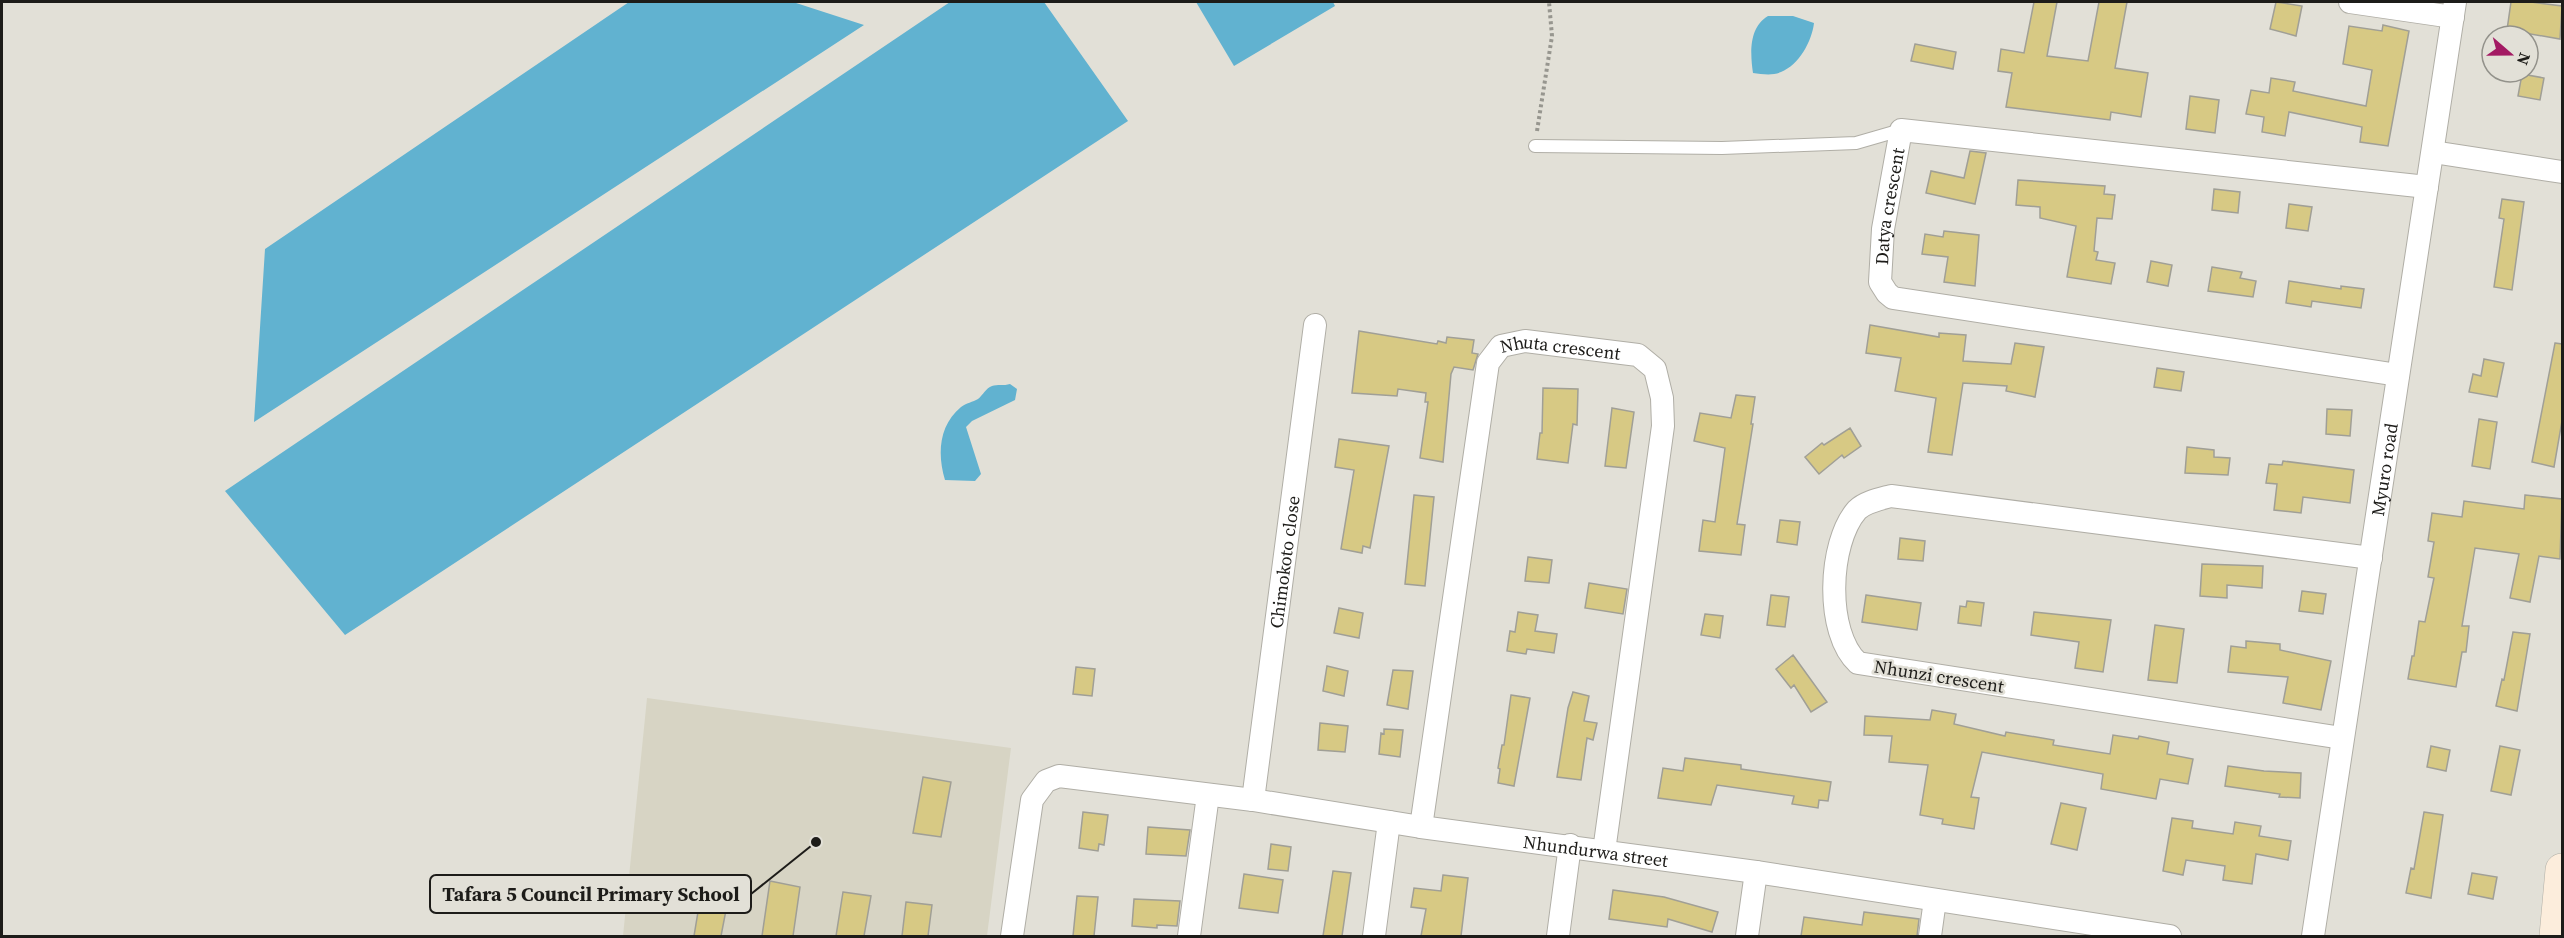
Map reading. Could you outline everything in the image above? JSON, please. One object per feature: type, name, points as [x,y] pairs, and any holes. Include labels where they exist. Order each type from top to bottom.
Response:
[{"type":"street","points":[[2350,2],[2454,9]]},
{"type":"street","name":"Myuro road","points":[[2313,936],[2454,9]]},
{"type":"street","name":"Datya crescent","points":[[2398,375],[1893,298],[1880,282],[1883,229],[1901,130],[2427,187]]},
{"type":"street","points":[[2433,152],[2562,172]]},
{"type":"street","name":"Chimokoto close","points":[[1253,800],[1315,325]]},
{"type":"street","name":"Nhuta crescent","points":[[1421,827],[1488,363],[1501,346],[1525,341],[1638,355],[1655,369],[1662,398],[1663,426],[1604,851]]},
{"type":"street","name":"Nhunzi crescent","points":[[2342,738],[1858,663],[1849,655],[1841,641],[1834,605],[1838,555],[1844,531],[1858,509],[1876,500],[1892,496],[2371,558]]},
{"type":"street","name":"Nhundurwa street","points":[[1012,936],[1032,800],[1046,781],[1059,776],[1253,800],[1421,827],[1570,845],[1935,900],[2113,932],[2170,936]]},
{"type":"street","points":[[1189,936],[1208,795]]},
{"type":"street","points":[[1374,936],[1389,822]]},
{"type":"street","points":[[1558,936],[1570,845]]},
{"type":"street","points":[[2556,936],[2562,870]]},
{"type":"street","points":[[1747,936],[1756,872]]},
{"type":"street","points":[[1930,936],[1935,900]]},
{"type":"lane","points":[[1535,146],[1722,148],[1856,142],[1901,130]]},
{"type":"path","points":[[1535,146],[1552,36],[1550,2]]},
{"type":"shaded area","points":[[647,698],[1011,748],[987,936],[623,936]]},
{"type":"water","points":[[629,2],[793,2],[864,25],[254,422],[265,249]]},
{"type":"water","points":[[950,2],[1044,2],[1128,121],[345,635],[225,491]]},
{"type":"water","points":[[1196,2],[1333,2],[1335,6],[1234,66]]},
{"type":"water","points":[[1768,16],[1793,16],[1814,23],[1813,30],[1804,52],[1788,69],[1774,74],[1753,73],[1752,41],[1757,27]]},
{"type":"water","points":[[1010,384],[1017,389],[1015,400],[972,421],[966,427],[981,474],[975,481],[945,480],[941,450],[948,422],[961,407],[978,399],[990,387]]},
{"type":"building","points":[[2034,2],[2057,2],[2047,56],[2088,61],[2099,2],[2127,2],[2115,68],[2148,73],[2141,117],[2111,112],[2110,120],[2006,107],[2012,73],[1998,71],[2001,49],[2024,53]]},
{"type":"building","points":[[2276,2],[2302,6],[2296,36],[2270,29]]},
{"type":"building","points":[[2511,2],[2562,6],[2560,39],[2540,36],[2540,24],[2508,24]]},
{"type":"building","points":[[2383,25],[2409,31],[2388,146],[2360,142],[2362,127],[2289,112],[2285,136],[2262,132],[2264,117],[2246,114],[2251,90],[2269,93],[2271,78],[2295,82],[2293,91],[2366,106],[2372,70],[2343,64],[2349,26],[2382,31]]},
{"type":"building","points":[[1915,44],[1956,52],[1953,69],[1911,61]]},
{"type":"building","points":[[2540,77],[2544,78],[2540,100],[2518,96],[2520,84],[2540,84]]},
{"type":"building","points":[[2190,96],[2219,100],[2215,133],[2186,129]]},
{"type":"building","points":[[1970,151],[1986,153],[1975,204],[1926,193],[1931,171],[1964,178]]},
{"type":"building","points":[[2018,180],[2105,186],[2104,194],[2115,195],[2112,219],[2097,218],[2094,251],[2098,252],[2096,260],[2115,263],[2111,284],[2067,277],[2076,226],[2040,218],[2040,207],[2016,205]]},
{"type":"building","points":[[2214,189],[2240,192],[2238,213],[2212,210]]},
{"type":"building","points":[[2502,199],[2524,202],[2512,290],[2494,287],[2504,219],[2499,218]]},
{"type":"building","points":[[2289,204],[2312,207],[2308,231],[2286,228]]},
{"type":"building","points":[[1944,231],[1979,235],[1975,286],[1944,282],[1948,257],[1922,254],[1925,234],[1943,237]]},
{"type":"building","points":[[2151,261],[2172,265],[2168,286],[2147,282]]},
{"type":"building","points":[[2212,267],[2242,272],[2240,278],[2256,281],[2253,297],[2208,291]]},
{"type":"building","points":[[2289,281],[2341,289],[2341,286],[2364,289],[2361,308],[2312,301],[2311,307],[2286,303]]},
{"type":"building","points":[[1870,325],[1939,337],[1939,333],[1966,335],[1963,361],[2011,364],[2015,343],[2044,347],[2035,397],[2006,391],[2007,386],[1963,383],[1952,455],[1928,452],[1936,398],[1895,391],[1901,358],[1866,353]]},
{"type":"building","points":[[1359,331],[1437,344],[1438,341],[1446,343],[1447,337],[1474,340],[1472,353],[1478,354],[1473,370],[1454,367],[1451,374],[1443,462],[1420,458],[1428,402],[1425,402],[1426,393],[1398,389],[1397,396],[1352,393]]},
{"type":"building","points":[[2555,343],[2562,344],[2562,421],[2554,467],[2532,462]]},
{"type":"building","points":[[2484,359],[2504,363],[2497,397],[2469,392],[2473,374],[2481,376]]},
{"type":"building","points":[[2157,368],[2184,372],[2181,391],[2154,387]]},
{"type":"building","points":[[1543,388],[1578,389],[1577,425],[1573,424],[1568,463],[1537,459],[1540,433],[1542,433]]},
{"type":"building","points":[[1736,395],[1755,397],[1751,424],[1753,424],[1737,524],[1745,525],[1741,555],[1699,551],[1703,520],[1715,522],[1725,448],[1694,441],[1700,413],[1731,418]]},
{"type":"building","points":[[1612,408],[1634,412],[1626,468],[1605,466]]},
{"type":"building","points":[[2327,409],[2352,410],[2350,436],[2326,434]]},
{"type":"building","points":[[2479,419],[2497,422],[2490,469],[2472,466]]},
{"type":"building","points":[[1850,428],[1861,446],[1844,458],[1842,455],[1819,474],[1805,457],[1822,443],[1824,445]]},
{"type":"building","points":[[1339,439],[1389,446],[1370,548],[1363,546],[1362,553],[1341,549],[1354,470],[1335,467]]},
{"type":"building","points":[[2187,447],[2214,450],[2214,457],[2230,458],[2228,475],[2185,473]]},
{"type":"building","points":[[2283,461],[2354,470],[2350,503],[2303,497],[2301,513],[2274,510],[2277,484],[2266,483],[2269,464],[2282,465]]},
{"type":"building","points":[[1414,495],[1434,497],[1425,586],[1405,584]]},
{"type":"building","points":[[2525,495],[2562,499],[2560,559],[2539,556],[2530,602],[2510,598],[2519,554],[2475,548],[2462,626],[2469,626],[2466,652],[2462,652],[2456,687],[2408,679],[2419,621],[2425,622],[2434,578],[2428,577],[2434,542],[2428,541],[2432,513],[2462,517],[2464,501],[2524,509]]},
{"type":"building","points":[[1780,520],[1800,522],[1797,545],[1777,542]]},
{"type":"building","points":[[1900,538],[1925,541],[1923,561],[1898,559]]},
{"type":"building","points":[[1528,557],[1552,560],[1549,583],[1525,581]]},
{"type":"building","points":[[2202,564],[2263,566],[2262,588],[2227,585],[2227,598],[2200,596]]},
{"type":"building","points":[[1589,583],[1627,589],[1623,614],[1585,608]]},
{"type":"building","points":[[2302,591],[2326,594],[2323,614],[2299,611]]},
{"type":"building","points":[[1771,595],[1789,597],[1785,627],[1767,625]]},
{"type":"building","points":[[1866,595],[1921,603],[1917,630],[1862,622]]},
{"type":"building","points":[[1967,601],[1984,603],[1981,626],[1958,623],[1960,606],[1966,607]]},
{"type":"building","points":[[1339,608],[1363,613],[1359,638],[1334,633]]},
{"type":"building","points":[[1518,612],[1538,615],[1535,631],[1557,634],[1554,653],[1527,649],[1526,654],[1507,651],[1510,631],[1515,632]]},
{"type":"building","points":[[2034,612],[2111,620],[2103,672],[2075,668],[2079,642],[2031,635]]},
{"type":"building","points":[[1705,614],[1723,616],[1720,638],[1701,635]]},
{"type":"building","points":[[2155,625],[2184,629],[2177,683],[2148,680]]},
{"type":"building","points":[[2513,632],[2530,634],[2517,711],[2496,706],[2502,679],[2504,680]]},
{"type":"building","points":[[2246,641],[2280,644],[2280,650],[2331,661],[2321,710],[2283,703],[2288,677],[2228,672],[2231,646],[2246,648]]},
{"type":"building","points":[[1793,655],[1827,702],[1811,712],[1794,685],[1791,688],[1776,669]]},
{"type":"building","points":[[1327,666],[1348,671],[1344,696],[1323,691]]},
{"type":"building","points":[[1076,667],[1095,669],[1092,696],[1073,694]]},
{"type":"building","points":[[1393,670],[1413,671],[1408,709],[1387,705]]},
{"type":"building","points":[[1573,692],[1589,696],[1584,721],[1597,723],[1593,740],[1587,738],[1581,780],[1557,777],[1568,708]]},
{"type":"building","points":[[1511,695],[1530,698],[1514,786],[1498,783],[1500,769],[1498,768],[1502,745],[1504,745]]},
{"type":"building","points":[[1932,710],[1956,714],[1954,724],[2005,736],[2006,732],[2054,740],[2053,745],[2110,754],[2113,735],[2138,739],[2139,736],[2169,742],[2167,754],[2193,759],[2188,784],[2160,779],[2156,799],[2101,789],[2103,774],[1982,752],[1971,797],[1979,798],[1974,829],[1942,824],[1943,819],[1920,815],[1928,765],[1889,762],[1892,736],[1864,735],[1865,716],[1930,720]]},
{"type":"building","points":[[1320,723],[1348,726],[1345,752],[1318,750]]},
{"type":"building","points":[[1384,729],[1403,730],[1400,757],[1379,754],[1381,733],[1384,734]]},
{"type":"building","points":[[2431,746],[2450,750],[2446,771],[2427,767]]},
{"type":"building","points":[[2500,746],[2520,750],[2511,795],[2491,791]]},
{"type":"building","points":[[1685,758],[1741,765],[1741,769],[1831,782],[1828,801],[1819,800],[1818,808],[1792,804],[1794,796],[1717,785],[1711,805],[1658,798],[1663,768],[1683,771]]},
{"type":"building","points":[[2228,766],[2301,773],[2300,798],[2279,797],[2280,794],[2225,786]]},
{"type":"building","points":[[923,777],[951,782],[941,837],[913,833]]},
{"type":"building","points":[[2061,803],[2086,808],[2077,850],[2051,844]]},
{"type":"building","points":[[1083,812],[1108,815],[1104,845],[1099,844],[1098,851],[1079,848]]},
{"type":"building","points":[[2424,812],[2443,815],[2431,898],[2406,893],[2411,868],[2414,869]]},
{"type":"building","points":[[2172,818],[2193,821],[2192,828],[2233,834],[2235,822],[2261,826],[2259,836],[2291,841],[2288,860],[2256,854],[2252,884],[2223,880],[2225,866],[2186,860],[2183,875],[2163,871]]},
{"type":"building","points":[[1148,827],[1190,830],[1186,856],[1146,854]]},
{"type":"building","points":[[1271,844],[1291,847],[1288,871],[1268,869]]},
{"type":"building","points":[[1333,871],[1351,873],[1342,936],[1323,936]]},
{"type":"building","points":[[2472,873],[2497,877],[2493,899],[2468,894]]},
{"type":"building","points":[[1244,874],[1283,880],[1278,913],[1239,908]]},
{"type":"building","points":[[1443,875],[1468,878],[1461,936],[1421,936],[1426,909],[1411,907],[1414,888],[1441,891]]},
{"type":"building","points":[[770,881],[800,887],[793,936],[762,936]]},
{"type":"building","points":[[1613,890],[1664,897],[1718,912],[1712,932],[1668,919],[1667,927],[1609,919]]},
{"type":"building","points":[[843,892],[871,896],[864,936],[836,936]]},
{"type":"building","points":[[1077,896],[1098,897],[1094,936],[1073,936]]},
{"type":"building","points":[[1134,899],[1180,901],[1177,926],[1157,925],[1157,928],[1132,926]]},
{"type":"building","points":[[700,900],[727,905],[721,936],[694,936]]},
{"type":"building","points":[[906,902],[932,905],[928,936],[902,936]]},
{"type":"building","points":[[1864,912],[1919,919],[1917,936],[1801,936],[1804,917],[1862,925]]},
{"type":"place","name":"Tafara 5 Council Primary School","points":[[816,842]]}]
